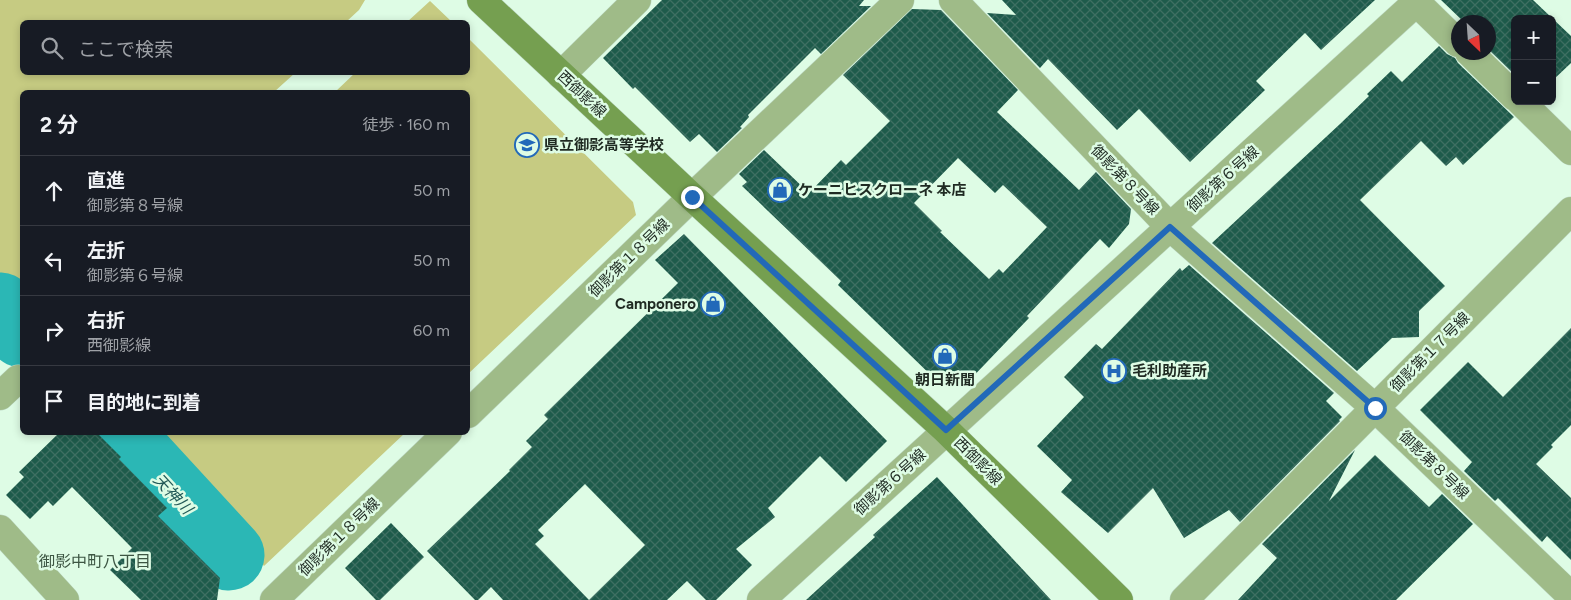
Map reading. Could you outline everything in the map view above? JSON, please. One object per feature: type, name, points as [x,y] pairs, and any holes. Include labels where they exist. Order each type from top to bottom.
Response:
[{"type":"street","name":"西御影線","points":[[481,0],[946,430],[1119,600]]},
{"type":"street","points":[[560,74],[637,0]]},
{"type":"street","name":"御影第１８号線","points":[[470,412],[692,197],[900,0]]},
{"type":"street","name":"御影第８号線","points":[[953,0],[1170,227],[1375,408],[1571,596]]},
{"type":"street","points":[[1416,1],[1451,36]]},
{"type":"street","name":"御影第６号線","points":[[761,600],[1416,1]]},
{"type":"street","points":[[1477,60],[1511,93]]},
{"type":"street","points":[[1524,105],[1571,150]]},
{"type":"street","name":"御影第１７号線","points":[[1184,600],[1571,211]]},
{"type":"street","name":"御影第１８号線","points":[[274,600],[445,435]]},
{"type":"street","points":[[0,528],[64,600]]},
{"type":"green space","points":[[0,0],[365,0],[359,10],[348,20],[20,20],[20,75],[293,75],[276,90],[20,90],[20,300],[0,278]]},
{"type":"green space","points":[[430,1],[450,20],[409,20]]},
{"type":"green space","points":[[470,40],[633,202],[636,215],[470,372],[470,90],[337,90],[353,75],[470,75]]},
{"type":"green space","points":[[148,435],[403,435],[264,566]]},
{"type":"building","points":[[662,0],[864,0],[859,6],[871,6],[821,54],[815,48],[748,115],[749,117],[740,127],[742,128],[717,152],[699,134],[690,142],[603,58]]},
{"type":"building","points":[[1002,0],[1375,0],[1321,50],[1305,33],[1256,81],[1265,90],[1190,162],[1139,109],[1117,130],[1048,59],[1040,68],[987,13],[1016,15]]},
{"type":"building","points":[[1441,0],[1533,0],[1549,15],[1511,15],[1511,71],[1496,57],[1496,15],[1457,15]]},
{"type":"building","points":[[912,9],[941,10],[1018,90],[997,112],[1079,190],[1096,172],[1131,209],[1129,224],[1109,248],[1100,239],[966,384],[952,388],[940,384],[838,285],[841,281],[742,186],[747,182],[739,174],[764,150],[809,193],[841,160],[846,165],[890,121],[843,75]],"holes":[[[958,158],[995,193],[1003,185],[1047,227],[1003,273],[999,269],[989,279],[940,232],[942,231],[914,203]]]},
{"type":"building","points":[[1556,22],[1571,36],[1571,63],[1556,77]]},
{"type":"building","points":[[1439,46],[1451,56],[1451,60],[1456,60],[1514,117],[1463,165],[1456,157],[1446,166],[1421,141],[1360,200],[1445,286],[1419,311],[1419,337],[1392,338],[1357,371],[1212,243],[1340,124],[1391,71],[1402,82]]},
{"type":"building","points":[[684,234],[887,441],[846,482],[820,456],[768,508],[775,517],[736,549],[752,565],[716,600],[706,600],[687,581],[667,600],[589,600],[503,600],[491,587],[478,600],[475,600],[427,551],[510,471],[532,447],[526,441],[548,419],[544,415],[678,283],[655,260]],"holes":[[[585,484],[645,545],[589,600],[535,544],[544,536],[538,530]]]},
{"type":"building","points":[[1189,265],[1334,393],[1326,401],[1342,417],[1240,522],[1229,510],[1184,538],[1153,488],[1108,533],[1061,492],[1072,480],[1037,446],[1084,397],[1064,377],[1096,344],[1102,349],[1180,268],[1182,271]]},
{"type":"building","points":[[1571,328],[1571,425],[1551,445],[1553,447],[1536,464],[1571,498],[1571,560],[1547,536],[1542,542],[1498,498],[1495,501],[1464,471],[1472,462],[1420,410],[1468,362],[1503,397]]},
{"type":"building","points":[[57,435],[99,435],[121,457],[119,459],[167,508],[158,516],[220,578],[217,600],[141,600],[110,570],[132,548],[72,487],[53,506],[48,501],[30,519],[6,495],[24,477],[19,472]]},
{"type":"building","points":[[1355,450],[1329,501],[1375,455],[1429,507],[1442,494],[1473,524],[1396,600],[1238,600],[1277,558],[1262,544]]},
{"type":"building","points":[[937,477],[1051,600],[806,600],[875,537],[873,535]]},
{"type":"building","points":[[391,523],[424,557],[380,600],[376,600],[345,568]]},
{"type":"waterway","name":"天神川","points":[[0,308],[20,330]]},
{"type":"waterway","name":"天神川","points":[[119,435],[229,555]]},
{"type":"place","name":"県立御影高等学校","points":[[527,145]]},
{"type":"place","name":"ケーニヒスクローネ 本店","points":[[780,190]]},
{"type":"place","name":"Camponero","points":[[713,304]]},
{"type":"place","name":"朝日新聞","points":[[945,356]]},
{"type":"place","name":"毛利助産所","points":[[1114,371]]},
{"type":"district","name":"御影中町八丁目","points":[[95,561]]},
{"type":"route","points":[[692,197],[946,430],[1170,227],[1375,408]]}]
